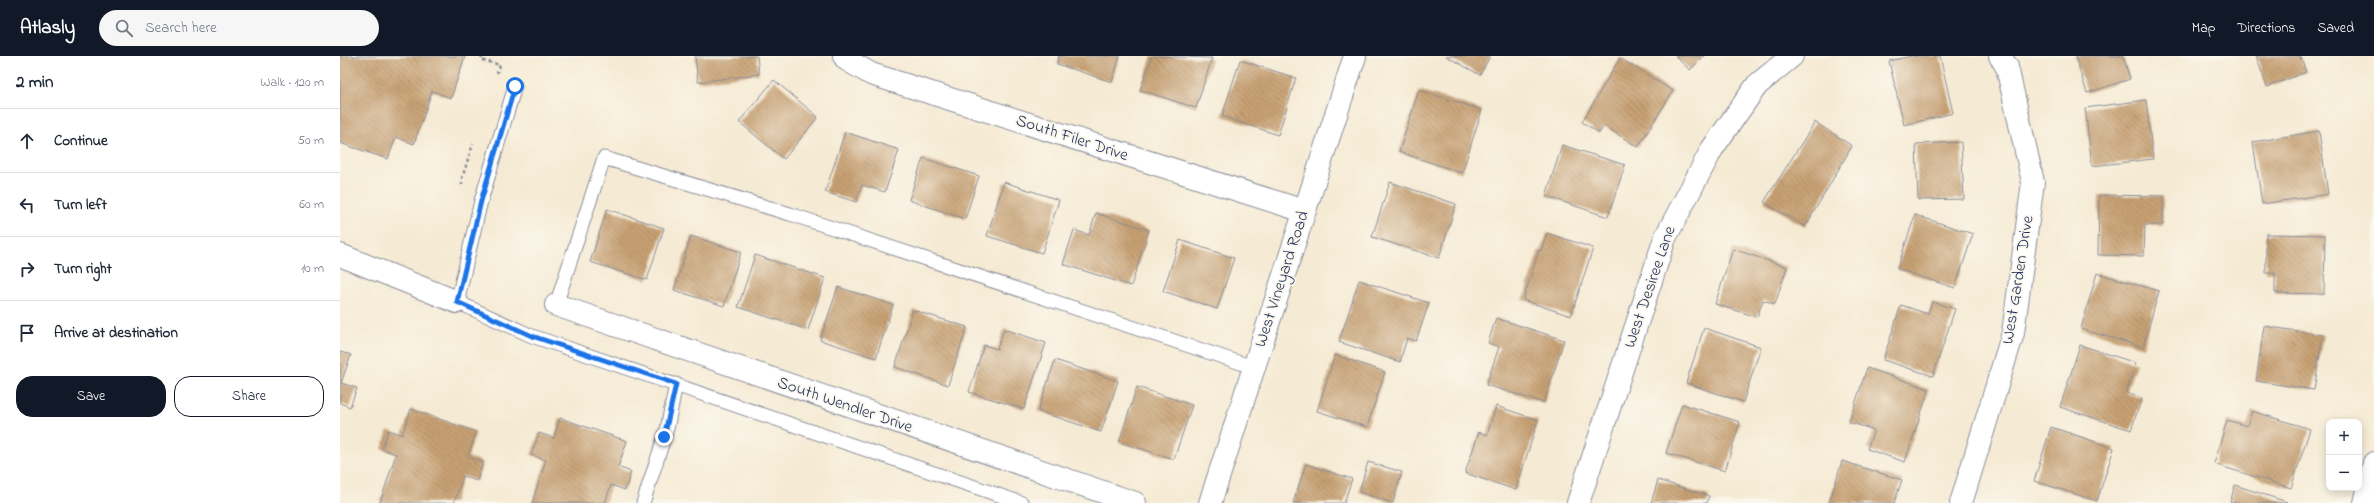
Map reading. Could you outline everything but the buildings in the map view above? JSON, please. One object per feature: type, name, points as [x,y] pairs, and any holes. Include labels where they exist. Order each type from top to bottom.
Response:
[{"type":"street","name":"South Filer Drive","points":[[844,56],[847,60],[871,74],[1304,211]]},
{"type":"street","name":"West Vineyard Road","points":[[1210,503],[1355,56]]},
{"type":"street","name":"West Desiree Lane","points":[[1578,503],[1665,238],[1712,149],[1757,85],[1792,56]]},
{"type":"street","name":"West Garden Drive","points":[[1961,503],[2013,333],[2033,182],[2006,67],[2000,56]]},
{"type":"street","points":[[340,255],[457,302]]},
{"type":"street","name":"South Wendler Drive","points":[[556,305],[1136,503]]},
{"type":"street","points":[[2365,503],[2374,463]]},
{"type":"lane","points":[[515,86],[481,201],[457,302],[532,336],[1022,503]]},
{"type":"lane","points":[[556,305],[604,158],[790,214],[1253,367]]},
{"type":"lane","points":[[643,503],[667,429],[676,384]]},
{"type":"route","points":[[515,86],[481,201],[457,302],[532,336],[676,384],[664,437]]}]
